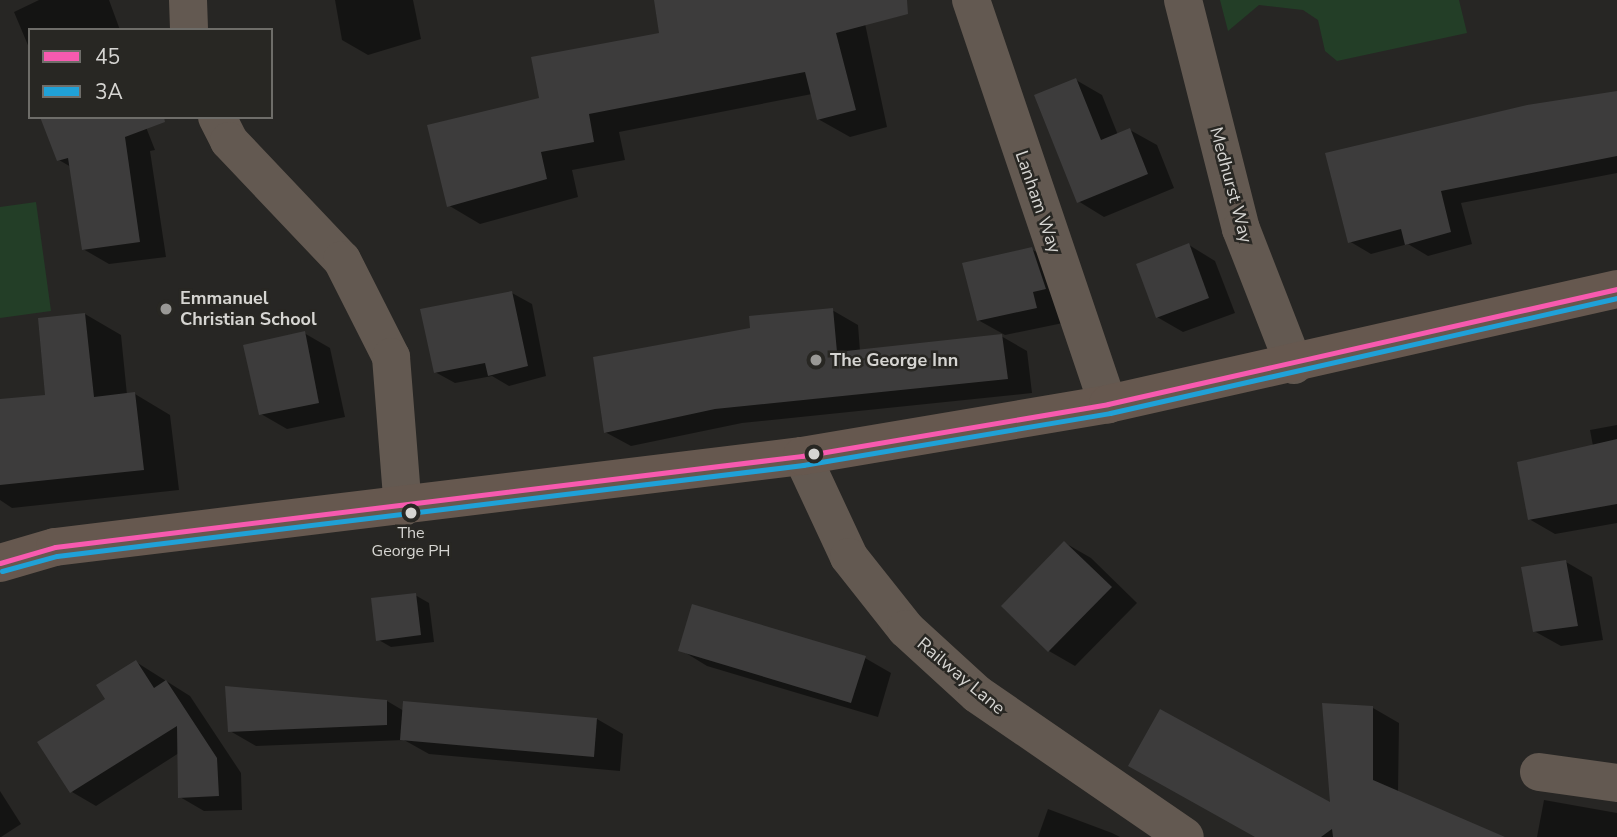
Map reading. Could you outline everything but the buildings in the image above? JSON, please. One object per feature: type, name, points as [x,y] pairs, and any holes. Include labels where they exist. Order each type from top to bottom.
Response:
[{"type":"street","points":[[188,0],[189,28]]},
{"type":"street","name":"Lanham Way","points":[[971,0],[1108,404]]},
{"type":"street","name":"Medhurst Way","points":[[1183,0],[1241,229],[1294,365]]},
{"type":"street","points":[[219,119],[229,141],[342,260],[391,357],[403,508]]},
{"type":"street","points":[[0,563],[55,547],[403,508],[802,456],[1108,404],[1294,365],[1617,289]]},
{"type":"street","name":"Railway Lane","points":[[802,456],[849,557],[906,629],[977,694],[1185,837]]},
{"type":"street","points":[[1539,772],[1617,783]]},
{"type":"green space","points":[[1220,0],[1459,0],[1467,33],[1337,61],[1325,51],[1318,20],[1303,10],[1259,5],[1228,31]]},
{"type":"green space","points":[[36,202],[51,311],[0,318],[0,207]]},
{"type":"transit line","name":"45","points":[[0,563],[55,547],[802,456],[1108,404],[1617,289]]},
{"type":"transit line","name":"3A","points":[[2,571],[57,556],[803,465],[1110,413],[1617,298]]},
{"type":"place","name":"Emmanuel Christian School","points":[[166,309]]},
{"type":"place","name":"The George Inn","points":[[816,360]]},
{"type":"place","name":"The George PH","points":[[411,513]]}]
